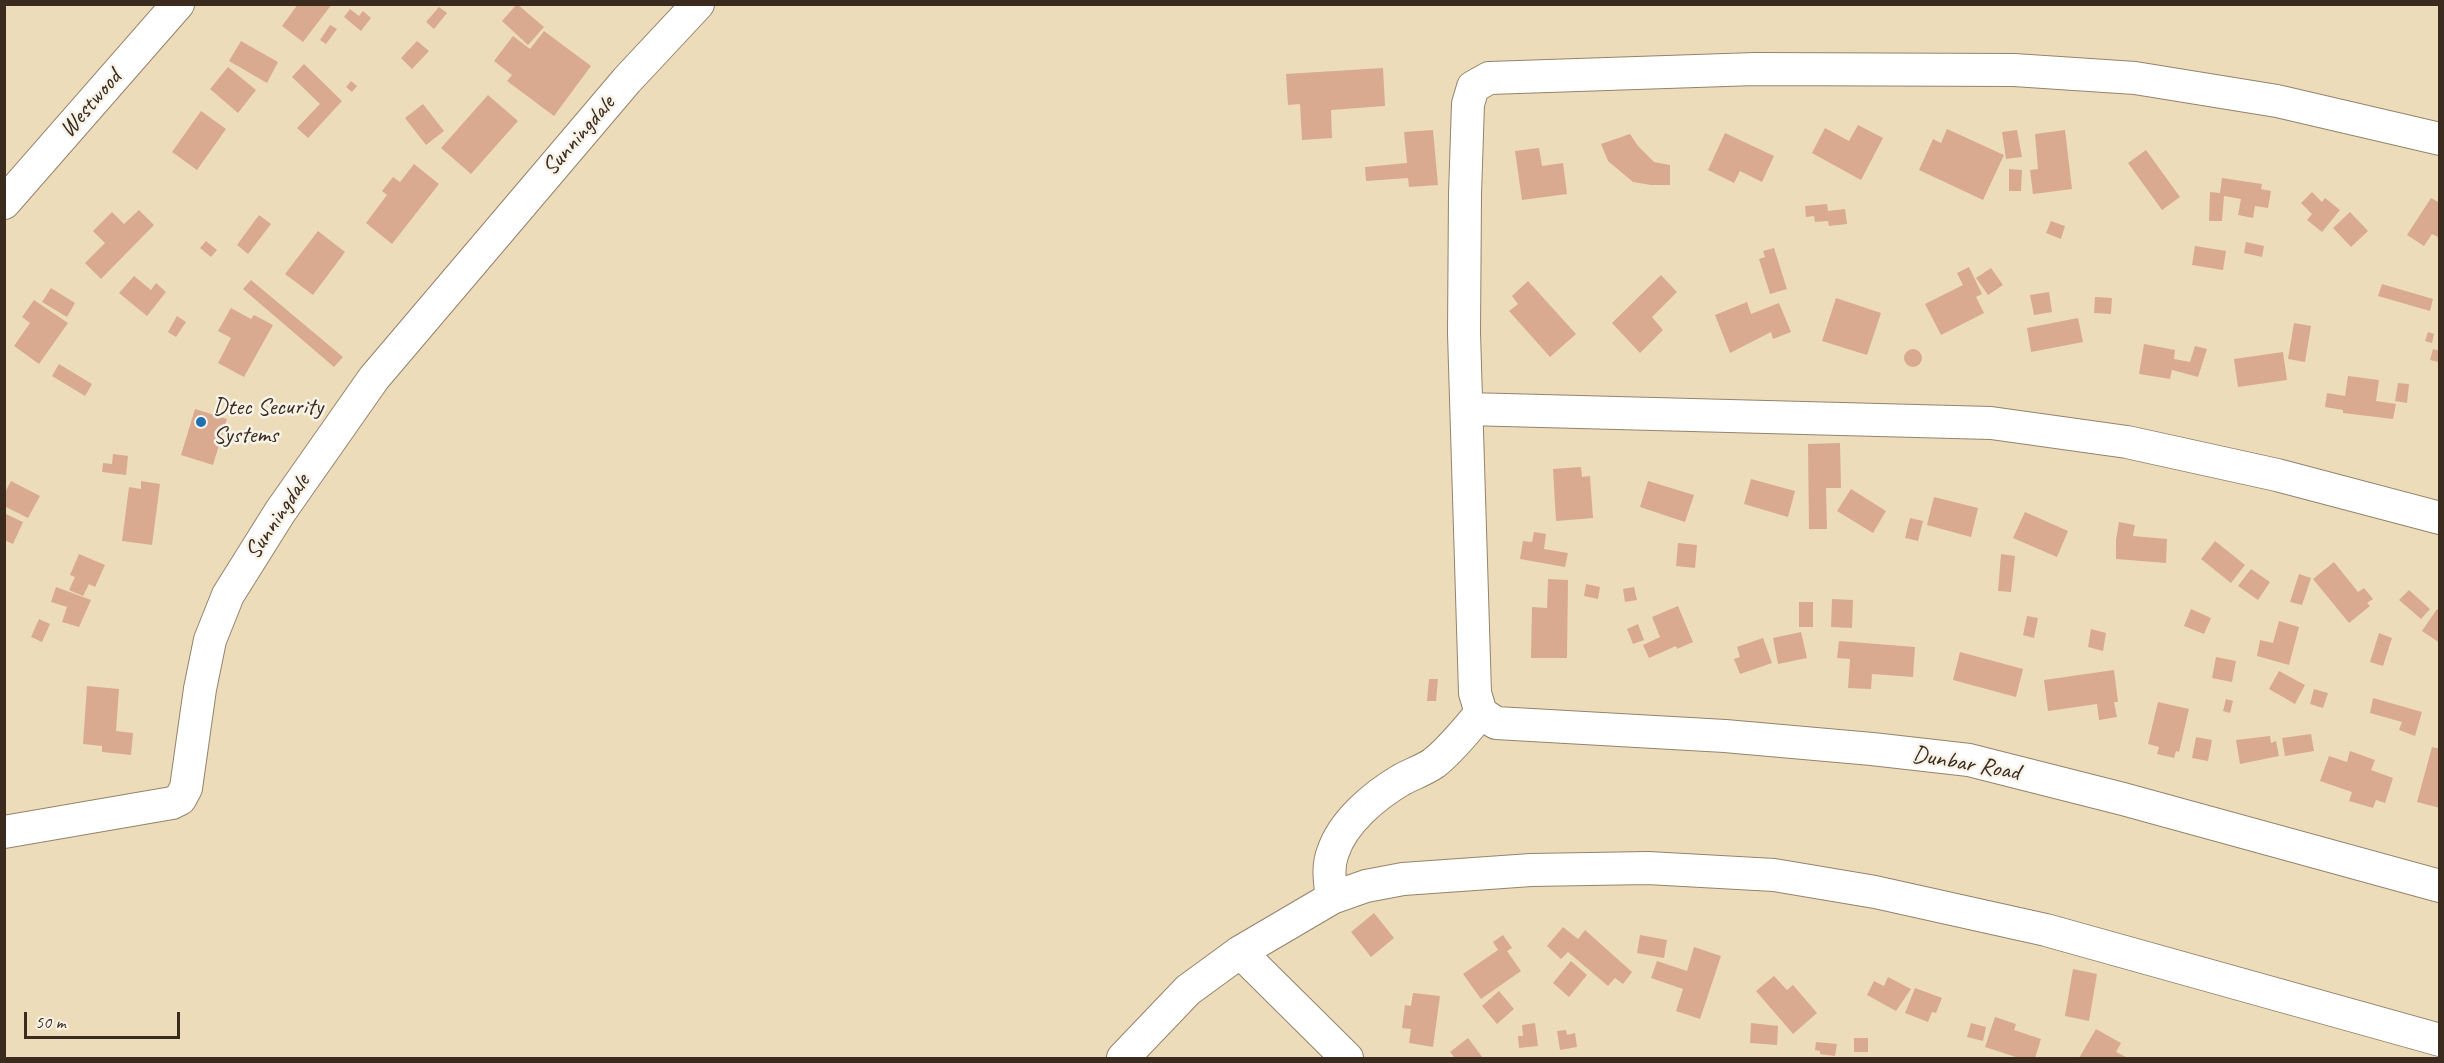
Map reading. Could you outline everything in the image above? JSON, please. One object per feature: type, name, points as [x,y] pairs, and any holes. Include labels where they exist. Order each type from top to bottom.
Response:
[{"type":"street","name":"Westwood","points":[[4,203],[178,4]]},
{"type":"street","name":"Sunningdale","points":[[4,832],[172,804],[180,799],[186,788],[200,689],[210,640],[228,595],[280,512],[374,378],[627,80],[699,4]]},
{"type":"street","points":[[1332,898],[1329,870],[1332,853],[1344,828],[1375,799],[1401,780],[1432,765],[1481,713],[1475,693],[1464,333],[1468,104],[1473,87],[1489,78],[1755,69],[2014,70],[2136,78],[2206,89],[2277,101],[2439,139]]},
{"type":"street","points":[[1467,409],[1990,423],[2127,442],[2277,475],[2439,518]]},
{"type":"street","name":"Dunbar Road","points":[[1481,713],[1497,723],[1725,736],[1968,760],[2123,799],[2439,886]]},
{"type":"street","points":[[1123,1059],[1188,990],[1240,952],[1332,898],[1366,886],[1403,879],[1531,870],[1648,868],[1774,875],[1875,892],[2046,930],[2439,1041]]},
{"type":"street","points":[[1240,952],[1347,1059]]},
{"type":"building","points":[[298,4],[332,4],[303,42],[282,26]]},
{"type":"building","points":[[517,4],[544,27],[528,45],[502,21]]},
{"type":"building","points":[[439,7],[447,13],[434,29],[426,22]]},
{"type":"building","points":[[350,9],[359,16],[363,11],[371,18],[361,31],[344,17]]},
{"type":"building","points":[[330,25],[337,29],[326,44],[320,40]]},
{"type":"building","points":[[544,31],[591,66],[554,116],[507,81],[512,75],[494,61],[513,36],[530,49]]},
{"type":"building","points":[[241,41],[278,62],[267,83],[229,61]]},
{"type":"building","points":[[417,41],[429,51],[412,69],[401,58]]},
{"type":"building","points":[[304,64],[342,101],[308,138],[297,128],[320,104],[292,77]]},
{"type":"building","points":[[228,67],[256,90],[238,113],[210,89]]},
{"type":"building","points":[[1383,68],[1385,106],[1331,110],[1332,138],[1302,140],[1300,104],[1288,105],[1286,74]]},
{"type":"building","points":[[351,81],[357,86],[352,92],[346,87]]},
{"type":"building","points":[[488,95],[518,121],[471,174],[441,148]]},
{"type":"building","points":[[423,104],[444,131],[426,145],[405,118]]},
{"type":"building","points":[[201,111],[226,129],[197,170],[172,152]]},
{"type":"building","points":[[1858,125],[1883,138],[1861,180],[1812,153],[1825,128],[1849,141]]},
{"type":"building","points":[[1947,129],[2004,155],[1983,200],[1919,170],[1933,139],[1941,143]]},
{"type":"building","points":[[1433,130],[1438,185],[1409,187],[1408,178],[1366,181],[1365,167],[1407,163],[1404,132]]},
{"type":"building","points":[[2017,130],[2022,157],[2006,159],[2002,132]]},
{"type":"building","points":[[2065,130],[2072,189],[2033,194],[2030,170],[2038,169],[2035,134]]},
{"type":"building","points":[[1725,133],[1774,156],[1762,182],[1740,171],[1734,183],[1708,170]]},
{"type":"building","points":[[1630,134],[1654,162],[1670,165],[1670,185],[1633,182],[1608,161],[1601,144]]},
{"type":"building","points":[[1539,148],[1542,166],[1563,163],[1567,194],[1522,200],[1515,151]]},
{"type":"building","points":[[2146,150],[2180,197],[2162,210],[2128,163]]},
{"type":"building","points":[[414,164],[439,184],[392,244],[366,223],[387,195],[382,191],[393,177],[400,182]]},
{"type":"building","points":[[2009,169],[2022,170],[2021,191],[2009,191]]},
{"type":"building","points":[[2222,178],[2262,184],[2261,189],[2271,191],[2268,208],[2255,206],[2253,218],[2238,215],[2241,199],[2224,196],[2222,221],[2209,221],[2210,192],[2220,193]]},
{"type":"building","points":[[2312,192],[2322,202],[2325,198],[2340,210],[2322,232],[2307,220],[2312,214],[2301,203]]},
{"type":"building","points":[[2431,198],[2440,203],[2440,238],[2432,234],[2424,246],[2407,235]]},
{"type":"building","points":[[1827,204],[1828,211],[1845,209],[1847,224],[1829,226],[1828,221],[1815,222],[1814,216],[1806,217],[1805,206]]},
{"type":"building","points":[[139,210],[154,225],[101,279],[85,263],[105,243],[93,231],[112,212],[124,224]]},
{"type":"building","points":[[2350,212],[2368,231],[2351,247],[2333,228]]},
{"type":"building","points":[[259,215],[271,224],[248,254],[237,245]]},
{"type":"building","points":[[2051,221],[2065,226],[2061,239],[2046,233]]},
{"type":"building","points":[[318,231],[345,252],[313,295],[285,274]]},
{"type":"building","points":[[206,241],[217,250],[211,257],[200,248]]},
{"type":"building","points":[[2246,242],[2264,246],[2262,257],[2244,253]]},
{"type":"building","points":[[2195,246],[2226,251],[2223,270],[2192,265]]},
{"type":"building","points":[[1774,248],[1787,289],[1770,294],[1759,259],[1765,257],[1763,251]]},
{"type":"building","points":[[1969,267],[1982,294],[1976,297],[1984,313],[1941,335],[1925,304],[1963,285],[1957,273]]},
{"type":"building","points":[[1991,268],[2003,285],[1988,295],[1976,278]]},
{"type":"building","points":[[1661,275],[1677,292],[1652,317],[1663,330],[1640,353],[1612,323]]},
{"type":"building","points":[[134,276],[151,290],[156,283],[166,292],[147,316],[119,293]]},
{"type":"building","points":[[251,280],[343,357],[334,367],[243,289]]},
{"type":"building","points":[[1528,281],[1576,334],[1550,357],[1509,311],[1518,304],[1512,296]]},
{"type":"building","points":[[2382,284],[2433,299],[2430,311],[2378,296]]},
{"type":"building","points":[[51,288],[75,303],[67,317],[42,302]]},
{"type":"building","points":[[2049,292],[2052,312],[2034,315],[2030,295]]},
{"type":"building","points":[[2095,297],[2112,298],[2111,314],[2094,313]]},
{"type":"building","points":[[1836,298],[1881,313],[1867,355],[1822,341]]},
{"type":"building","points":[[34,300],[68,323],[39,364],[14,346],[30,323],[22,317]]},
{"type":"building","points":[[1747,302],[1751,314],[1779,303],[1791,332],[1773,339],[1771,332],[1730,353],[1715,315]]},
{"type":"building","points":[[231,308],[251,319],[254,315],[273,325],[244,377],[218,363],[231,338],[218,331]]},
{"type":"building","points":[[177,316],[186,322],[176,337],[168,332]]},
{"type":"building","points":[[2078,318],[2083,342],[2031,352],[2027,328]]},
{"type":"building","points":[[2294,323],[2311,326],[2305,362],[2288,359]]},
{"type":"building","points":[[2428,332],[2434,334],[2432,343],[2425,341]]},
{"type":"building","points":[[2144,344],[2175,350],[2174,359],[2190,362],[2195,346],[2207,349],[2198,377],[2172,370],[2170,379],[2139,374]]},
{"type":"building","points":[[1913,349],[1919,352],[1922,358],[1919,364],[1913,367],[1907,364],[1904,358],[1907,352]]},
{"type":"building","points":[[2433,349],[2440,351],[2439,362],[2430,360]]},
{"type":"building","points":[[2283,352],[2287,380],[2238,387],[2234,359]]},
{"type":"building","points":[[59,364],[92,384],[85,396],[52,376]]},
{"type":"building","points":[[2348,376],[2379,380],[2376,401],[2396,404],[2393,419],[2343,413],[2343,410],[2325,407],[2327,393],[2345,396]]},
{"type":"building","points":[[2398,383],[2409,384],[2407,403],[2395,401]]},
{"type":"building","points":[[195,409],[227,419],[213,465],[181,455]]},
{"type":"building","points":[[1840,443],[1841,488],[1826,488],[1827,529],[1809,529],[1808,444]]},
{"type":"building","points":[[113,454],[128,456],[126,475],[102,472],[103,463],[112,464]]},
{"type":"building","points":[[1581,467],[1582,477],[1590,476],[1593,518],[1556,521],[1553,469]]},
{"type":"building","points":[[1751,479],[1795,491],[1788,517],[1744,504]]},
{"type":"building","points":[[11,481],[40,496],[28,518],[4,506],[4,494]]},
{"type":"building","points":[[141,481],[160,484],[152,545],[122,541],[129,487],[141,489]]},
{"type":"building","points":[[1648,481],[1694,495],[1685,522],[1640,507]]},
{"type":"building","points":[[1851,489],[1886,511],[1873,533],[1837,511]]},
{"type":"building","points":[[1934,497],[1978,508],[1971,537],[1927,525]]},
{"type":"building","points":[[2025,512],[2068,531],[2057,557],[2013,538]]},
{"type":"building","points":[[4,513],[23,522],[13,544],[4,540]]},
{"type":"building","points":[[1910,518],[1923,521],[1918,541],[1905,538]]},
{"type":"building","points":[[2119,522],[2135,525],[2133,536],[2167,539],[2166,563],[2116,559]]},
{"type":"building","points":[[1534,532],[1546,534],[1544,549],[1568,553],[1565,567],[1520,559],[1523,541],[1532,542]]},
{"type":"building","points":[[2215,541],[2245,565],[2231,583],[2201,559]]},
{"type":"building","points":[[1678,543],[1697,545],[1695,568],[1676,566]]},
{"type":"building","points":[[79,554],[105,565],[95,587],[89,584],[83,596],[69,590],[75,577],[70,575]]},
{"type":"building","points":[[2001,554],[2015,556],[2011,592],[1998,591]]},
{"type":"building","points":[[2334,562],[2358,592],[2364,588],[2373,599],[2367,603],[2370,606],[2349,623],[2313,579]]},
{"type":"building","points":[[2251,569],[2270,582],[2258,600],[2238,586]]},
{"type":"building","points":[[2299,574],[2311,578],[2302,605],[2290,602]]},
{"type":"building","points":[[1548,579],[1568,580],[1567,658],[1531,658],[1532,607],[1547,608]]},
{"type":"building","points":[[1586,584],[1600,587],[1598,599],[1584,596]]},
{"type":"building","points":[[56,587],[91,600],[79,627],[62,622],[67,607],[51,602]]},
{"type":"building","points":[[1634,587],[1637,600],[1625,602],[1623,589]]},
{"type":"building","points":[[2409,590],[2430,609],[2421,619],[2399,600]]},
{"type":"building","points":[[1832,599],[1853,600],[1852,628],[1831,627]]},
{"type":"building","points":[[1799,602],[1813,602],[1813,627],[1799,627]]},
{"type":"building","points":[[1678,606],[1693,642],[1677,649],[1676,646],[1649,658],[1643,645],[1660,637],[1652,617]]},
{"type":"building","points":[[2191,609],[2211,618],[2204,634],[2184,626]]},
{"type":"building","points":[[2437,609],[2440,611],[2440,643],[2422,631]]},
{"type":"building","points":[[2027,616],[2038,618],[2034,638],[2023,635]]},
{"type":"building","points":[[39,619],[50,624],[42,642],[31,637]]},
{"type":"building","points":[[2279,621],[2299,627],[2289,665],[2257,656],[2260,640],[2273,643]]},
{"type":"building","points":[[1638,624],[1644,640],[1633,644],[1627,629]]},
{"type":"building","points":[[2091,629],[2106,633],[2103,651],[2088,647]]},
{"type":"building","points":[[1801,632],[1807,658],[1778,664],[1773,638]]},
{"type":"building","points":[[2379,633],[2392,638],[2383,666],[2370,662]]},
{"type":"building","points":[[1763,638],[1772,663],[1740,674],[1734,659],[1740,657],[1737,647]]},
{"type":"building","points":[[1839,641],[1915,647],[1913,677],[1872,674],[1871,689],[1848,688],[1850,659],[1837,658]]},
{"type":"building","points":[[1960,652],[2023,669],[2016,697],[1953,680]]},
{"type":"building","points":[[2216,657],[2236,661],[2232,682],[2212,678]]},
{"type":"building","points":[[2114,670],[2118,702],[2114,702],[2117,717],[2099,720],[2097,704],[2048,711],[2044,680]]},
{"type":"building","points":[[2279,671],[2305,685],[2295,704],[2269,689]]},
{"type":"building","points":[[1429,679],[1438,679],[1436,701],[1427,701]]},
{"type":"building","points":[[87,686],[119,689],[116,731],[133,733],[131,755],[102,752],[102,746],[83,744]]},
{"type":"building","points":[[2314,689],[2328,693],[2323,708],[2310,704]]},
{"type":"building","points":[[2373,698],[2422,712],[2415,736],[2399,730],[2402,722],[2370,713]]},
{"type":"building","points":[[2226,699],[2233,701],[2230,713],[2223,711]]},
{"type":"building","points":[[2158,702],[2189,709],[2179,752],[2176,751],[2174,758],[2157,754],[2159,747],[2148,744]]},
{"type":"building","points":[[2311,734],[2314,751],[2285,756],[2282,738]]},
{"type":"building","points":[[2270,736],[2271,743],[2276,741],[2279,756],[2240,764],[2236,740]]},
{"type":"building","points":[[2196,737],[2212,740],[2208,761],[2192,758]]},
{"type":"building","points":[[2432,747],[2440,749],[2440,808],[2417,802]]},
{"type":"building","points":[[2350,751],[2375,760],[2371,770],[2393,778],[2385,803],[2376,800],[2373,808],[2349,801],[2352,792],[2320,781],[2329,756],[2347,762]]},
{"type":"building","points":[[1374,913],[1394,938],[1371,957],[1351,932]]},
{"type":"building","points":[[1563,927],[1578,939],[1585,930],[1632,972],[1623,984],[1615,978],[1608,986],[1568,952],[1561,959],[1547,946]]},
{"type":"building","points":[[1503,935],[1512,948],[1507,951],[1521,971],[1481,999],[1463,974],[1498,950],[1493,942]]},
{"type":"building","points":[[1640,935],[1667,940],[1664,958],[1637,953]]},
{"type":"building","points":[[1694,947],[1721,956],[1700,1019],[1676,1011],[1683,989],[1651,978],[1657,961],[1687,971]]},
{"type":"building","points":[[1571,961],[1587,975],[1569,997],[1553,983]]},
{"type":"building","points":[[2073,969],[2097,974],[2089,1021],[2065,1016]]},
{"type":"building","points":[[1774,976],[1787,990],[1793,985],[1817,1013],[1793,1034],[1756,991]]},
{"type":"building","points":[[1888,977],[1911,989],[1896,1011],[1867,995],[1874,981],[1884,986]]},
{"type":"building","points":[[1915,988],[1942,998],[1936,1013],[1932,1012],[1928,1022],[1905,1013]]},
{"type":"building","points":[[1499,991],[1514,1009],[1497,1024],[1482,1006]]},
{"type":"building","points":[[1413,993],[1440,996],[1433,1047],[1409,1043],[1411,1029],[1402,1028],[1405,1005],[1411,1006]]},
{"type":"building","points":[[1995,1017],[2016,1024],[2014,1030],[2041,1039],[2035,1058],[2019,1058],[1985,1047]]},
{"type":"building","points":[[1535,1023],[1538,1046],[1519,1048],[1518,1036],[1523,1036],[1522,1025]]},
{"type":"building","points":[[1751,1023],[1778,1026],[1777,1045],[1750,1043]]},
{"type":"building","points":[[1971,1023],[1986,1027],[1983,1041],[1967,1037]]},
{"type":"building","points":[[2096,1029],[2121,1043],[2116,1052],[2128,1058],[2079,1058]]},
{"type":"building","points":[[1566,1030],[1567,1035],[1575,1033],[1577,1047],[1560,1050],[1557,1031]]},
{"type":"building","points":[[1468,1038],[1483,1058],[1455,1058],[1450,1052]]},
{"type":"building","points":[[1854,1038],[1868,1038],[1868,1052],[1854,1052]]},
{"type":"building","points":[[1816,1042],[1837,1044],[1835,1056],[1820,1054],[1820,1051],[1815,1050]]},
{"type":"place","name":"Dtec Security Systems","points":[[201,422]]}]
